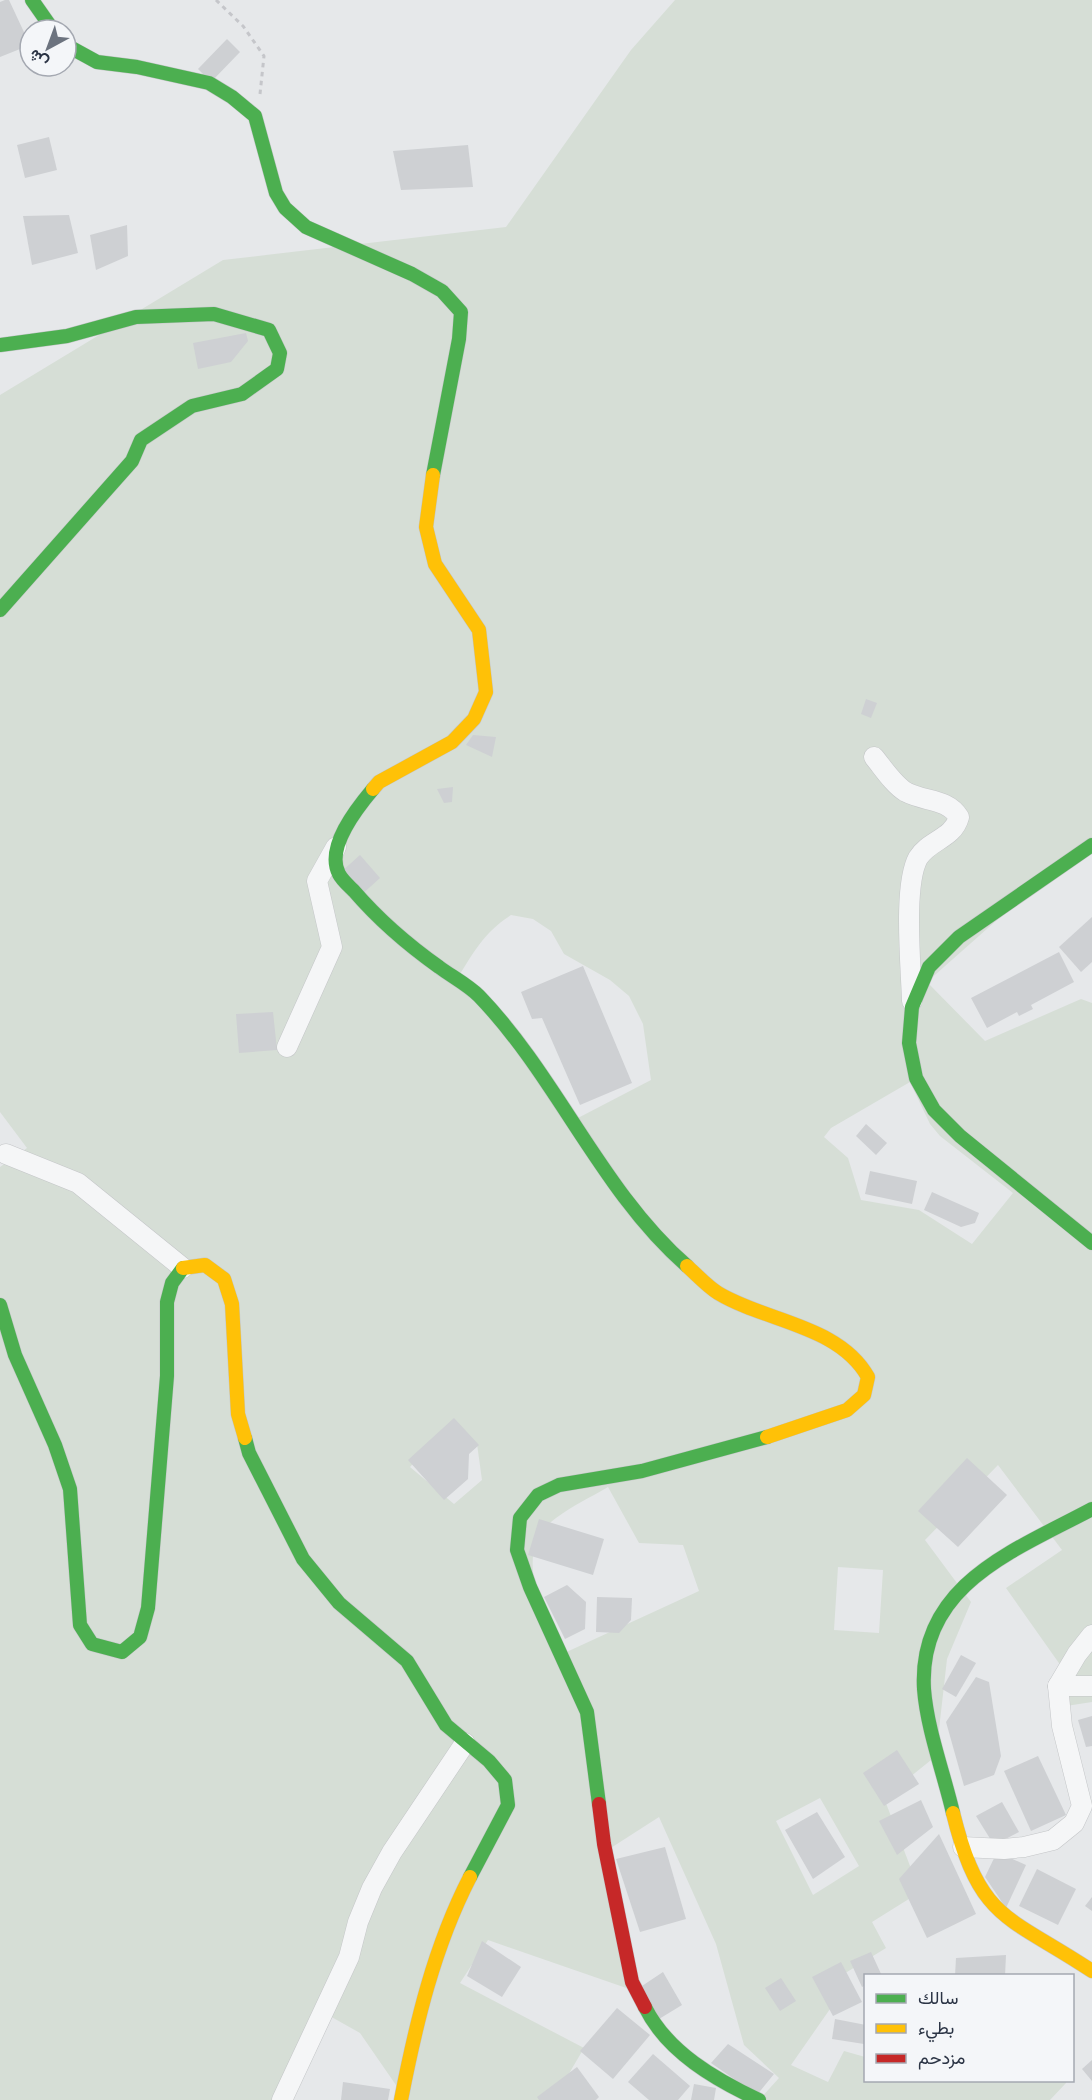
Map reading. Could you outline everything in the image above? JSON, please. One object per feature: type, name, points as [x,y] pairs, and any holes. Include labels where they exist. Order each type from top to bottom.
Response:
[{"type":"street","points":[[32,0],[45,18]]},
{"type":"street","points":[[78,52],[97,62],[137,67],[209,83],[255,116],[276,193],[285,208],[306,227],[412,274],[442,291],[461,312],[459,339],[429,495],[426,527],[435,564],[479,630],[486,692],[474,719],[452,742],[379,782],[350,816],[317,882],[332,947],[287,1047]]},
{"type":"street","points":[[0,345],[67,336],[136,317],[214,314],[269,330],[280,353],[277,369],[242,394],[192,406],[141,440],[125,470],[0,610]]},
{"type":"street","points":[[874,757],[903,790],[925,801],[944,802],[953,808],[959,817],[956,829],[922,853],[912,869],[910,908],[912,1006],[909,1043],[916,1078],[934,1110],[960,1136],[1092,1243]]},
{"type":"street","points":[[340,840],[336,864],[347,885],[411,947],[478,995],[545,1079],[632,1208],[681,1261],[718,1293],[824,1337],[859,1361],[868,1377],[864,1395],[847,1410],[733,1447],[642,1471],[560,1485],[538,1496],[520,1518],[517,1550],[520,1559],[530,1587],[587,1712],[604,1844],[632,1982],[647,2012],[668,2039],[696,2064],[724,2084],[759,2100]]},
{"type":"street","points":[[912,1006],[929,967],[959,937],[1092,845]]},
{"type":"street","points":[[6,1155],[78,1183],[183,1268]]},
{"type":"street","points":[[0,1305],[15,1355],[70,1489],[80,1625],[92,1644],[123,1652],[140,1637],[148,1608],[167,1376],[167,1302],[172,1283],[183,1268],[205,1265],[224,1280],[232,1304],[238,1414],[249,1453],[303,1559],[339,1603],[407,1661],[446,1725],[489,1761],[505,1780],[508,1805],[466,1885],[444,1936],[418,2012],[401,2100]]},
{"type":"street","points":[[0,1352],[22,1395],[34,1398]]},
{"type":"street","points":[[1092,1509],[978,1573],[955,1594],[937,1620],[927,1650],[924,1681],[928,1713],[963,1847],[980,1887],[1000,1914],[1092,1971]]},
{"type":"street","points":[[963,1847],[1004,1849],[1023,1847],[1053,1840],[1074,1823],[1082,1806],[1062,1726],[1058,1686],[1092,1635]]},
{"type":"street","points":[[1058,1686],[1092,1686]]},
{"type":"street","points":[[282,2100],[349,1957],[358,1922],[372,1888],[392,1852],[465,1743]]},
{"type":"path","points":[[216,0],[243,26],[264,56],[255,116]]},
{"type":"shaded area","points":[[675,0],[1092,0],[1092,848],[997,920],[927,982],[985,1041],[1081,999],[1092,1003],[1092,1702],[1053,1708],[1073,1683],[1006,1588],[1062,1550],[998,1465],[925,1540],[971,1602],[947,1659],[936,1756],[884,1798],[920,1892],[872,1922],[886,1948],[821,1988],[830,2009],[791,2065],[828,2082],[844,2051],[864,2057],[864,2082],[1066,2082],[1050,2100],[759,2100],[779,2078],[744,2045],[716,1944],[659,1817],[603,1853],[635,1991],[488,1940],[460,1983],[584,2048],[557,2094],[549,2100],[400,2100],[398,2088],[360,2033],[328,2015],[286,2100],[0,2100],[0,1167],[27,1148],[0,1112],[0,395],[223,260],[506,227],[631,50]],"holes":[[[511,915],[533,919],[551,931],[564,954],[610,980],[629,996],[643,1024],[651,1080],[576,1119],[457,979],[480,944],[493,929]],[[910,1082],[930,1124],[940,1136],[1013,1193],[972,1244],[919,1210],[861,1200],[848,1158],[824,1137],[831,1128]],[[451,1422],[477,1444],[482,1480],[454,1504],[410,1467]],[[608,1487],[639,1543],[683,1545],[699,1591],[560,1655],[535,1583],[533,1565],[535,1547],[542,1532],[556,1518]],[[838,1567],[883,1570],[879,1633],[834,1630]],[[820,1798],[859,1866],[813,1895],[776,1821]]]},
{"type":"building","points":[[9,0],[18,19],[18,50],[0,57],[0,2]]},
{"type":"building","points":[[227,39],[240,52],[211,82],[198,69]]},
{"type":"building","points":[[49,137],[57,170],[25,178],[17,145]]},
{"type":"building","points":[[468,145],[473,187],[401,190],[393,151]]},
{"type":"building","points":[[69,215],[78,253],[32,265],[23,216]]},
{"type":"building","points":[[127,225],[128,256],[96,270],[90,235]]},
{"type":"building","points":[[246,333],[248,341],[231,362],[198,369],[193,343]]},
{"type":"building","points":[[866,699],[877,703],[871,718],[861,714]]},
{"type":"building","points":[[473,735],[496,737],[492,757],[466,745]]},
{"type":"building","points":[[453,787],[452,802],[444,803],[437,789]]},
{"type":"building","points":[[360,855],[380,878],[360,896],[340,873]]},
{"type":"building","points":[[1092,917],[1092,962],[1081,972],[1059,947]]},
{"type":"building","points":[[1059,952],[1074,982],[1031,1005],[1033,1009],[1019,1016],[1017,1012],[987,1028],[971,998]]},
{"type":"building","points":[[583,966],[632,1083],[580,1105],[542,1018],[532,1019],[521,992]]},
{"type":"building","points":[[273,1012],[277,1050],[239,1053],[236,1014]]},
{"type":"building","points":[[866,1124],[887,1143],[876,1155],[856,1136]]},
{"type":"building","points":[[870,1171],[917,1181],[912,1204],[865,1194]]},
{"type":"building","points":[[932,1192],[979,1213],[975,1223],[961,1227],[924,1210]]},
{"type":"building","points":[[454,1418],[479,1445],[469,1454],[468,1479],[444,1500],[408,1460]]},
{"type":"building","points":[[967,1458],[1007,1495],[958,1547],[918,1511]]},
{"type":"building","points":[[539,1519],[604,1539],[593,1575],[528,1555]]},
{"type":"building","points":[[567,1585],[586,1602],[585,1629],[565,1639],[544,1597]]},
{"type":"building","points":[[597,1597],[632,1598],[631,1620],[619,1633],[596,1632]]},
{"type":"building","points":[[961,1655],[976,1663],[956,1697],[942,1689]]},
{"type":"building","points":[[976,1677],[989,1682],[1001,1756],[994,1775],[964,1786],[946,1722]]},
{"type":"building","points":[[1092,1716],[1092,1746],[1086,1747],[1078,1720]]},
{"type":"building","points":[[897,1750],[919,1784],[884,1806],[863,1773]]},
{"type":"building","points":[[1038,1756],[1066,1815],[1031,1831],[1004,1771]]},
{"type":"building","points":[[921,1800],[933,1827],[897,1855],[879,1821]]},
{"type":"building","points":[[1002,1802],[1019,1832],[994,1845],[976,1816]]},
{"type":"building","points":[[817,1812],[845,1857],[813,1879],[785,1830]]},
{"type":"building","points":[[939,1834],[976,1914],[927,1938],[899,1879]]},
{"type":"building","points":[[665,1847],[686,1919],[640,1932],[616,1859]]},
{"type":"building","points":[[997,1852],[1026,1865],[1006,1908],[985,1877]]},
{"type":"building","points":[[1037,1869],[1076,1889],[1058,1925],[1019,1906]]},
{"type":"building","points":[[1092,1897],[1092,1911],[1085,1906]]},
{"type":"building","points":[[482,1941],[521,1967],[502,1997],[467,1976]]},
{"type":"building","points":[[871,1952],[881,1974],[864,1974],[864,1986],[862,1987],[850,1961]]},
{"type":"building","points":[[1006,1955],[1005,1974],[955,1974],[956,1958]]},
{"type":"building","points":[[841,1962],[862,2002],[833,2016],[812,1977]]},
{"type":"building","points":[[663,1972],[682,2005],[659,2019],[642,1986]]},
{"type":"building","points":[[781,1978],[796,2001],[780,2011],[765,1988]]},
{"type":"building","points":[[617,2008],[650,2035],[613,2079],[580,2051]]},
{"type":"building","points":[[835,2019],[864,2025],[864,2044],[832,2039]]},
{"type":"building","points":[[728,2044],[774,2074],[757,2095],[711,2063]]},
{"type":"building","points":[[653,2054],[690,2086],[678,2100],[649,2100],[628,2082]]},
{"type":"building","points":[[1092,2060],[1092,2081],[1082,2069]]},
{"type":"building","points":[[577,2067],[599,2097],[596,2100],[539,2100],[537,2097]]},
{"type":"building","points":[[343,2082],[390,2089],[388,2100],[341,2100]]},
{"type":"building","points":[[694,2084],[716,2088],[714,2100],[691,2100]]},
{"type":"traffic: fast","points":[[32,0],[45,18]]},
{"type":"traffic: fast","points":[[78,52],[97,62],[137,67],[209,83],[232,97],[255,116],[276,193],[285,208],[306,227],[412,274],[442,291],[461,312],[459,339],[433,475]]},
{"type":"traffic: fast","points":[[0,345],[67,336],[136,317],[214,314],[269,330],[280,353],[277,369],[242,394],[192,406],[141,440],[132,461],[0,610]]},
{"type":"traffic: fast","points":[[373,789],[352,817],[339,841],[336,864],[340,876],[394,932],[479,996],[533,1062],[629,1204],[687,1266]]},
{"type":"traffic: fast","points":[[1092,845],[959,937],[929,967],[912,1007],[909,1043],[916,1078],[934,1110],[960,1136],[1092,1243]]},
{"type":"traffic: fast","points":[[0,1305],[15,1355],[55,1445],[70,1489],[80,1625],[92,1644],[122,1652],[140,1637],[148,1608],[167,1376],[167,1302],[172,1283],[183,1268]]},
{"type":"traffic: fast","points":[[599,1804],[587,1712],[530,1587],[517,1550],[520,1518],[538,1495],[559,1485],[642,1471],[767,1437]]},
{"type":"traffic: fast","points":[[245,1438],[249,1453],[303,1559],[339,1603],[407,1661],[446,1725],[489,1761],[505,1780],[508,1805],[470,1877]]},
{"type":"traffic: fast","points":[[953,1813],[932,1736],[924,1689],[926,1653],[937,1622],[954,1597],[977,1575],[1004,1556],[1092,1509]]},
{"type":"traffic: fast","points":[[645,2007],[654,2023],[679,2051],[710,2074],[759,2100]]},
{"type":"traffic: slow","points":[[373,789],[379,782],[452,742],[474,719],[486,692],[479,630],[435,564],[426,527],[433,475]]},
{"type":"traffic: slow","points":[[183,1268],[205,1265],[224,1279],[232,1304],[238,1414],[245,1438]]},
{"type":"traffic: slow","points":[[687,1266],[718,1293],[737,1303],[800,1326],[839,1346],[855,1360],[868,1377],[864,1395],[847,1410],[767,1437]]},
{"type":"traffic: slow","points":[[953,1813],[963,1849],[974,1876],[1001,1912],[1092,1971]]},
{"type":"traffic: slow","points":[[401,2100],[413,2043],[436,1958],[470,1877]]},
{"type":"traffic: jam","points":[[599,1804],[604,1844],[632,1982],[645,2007]]}]
